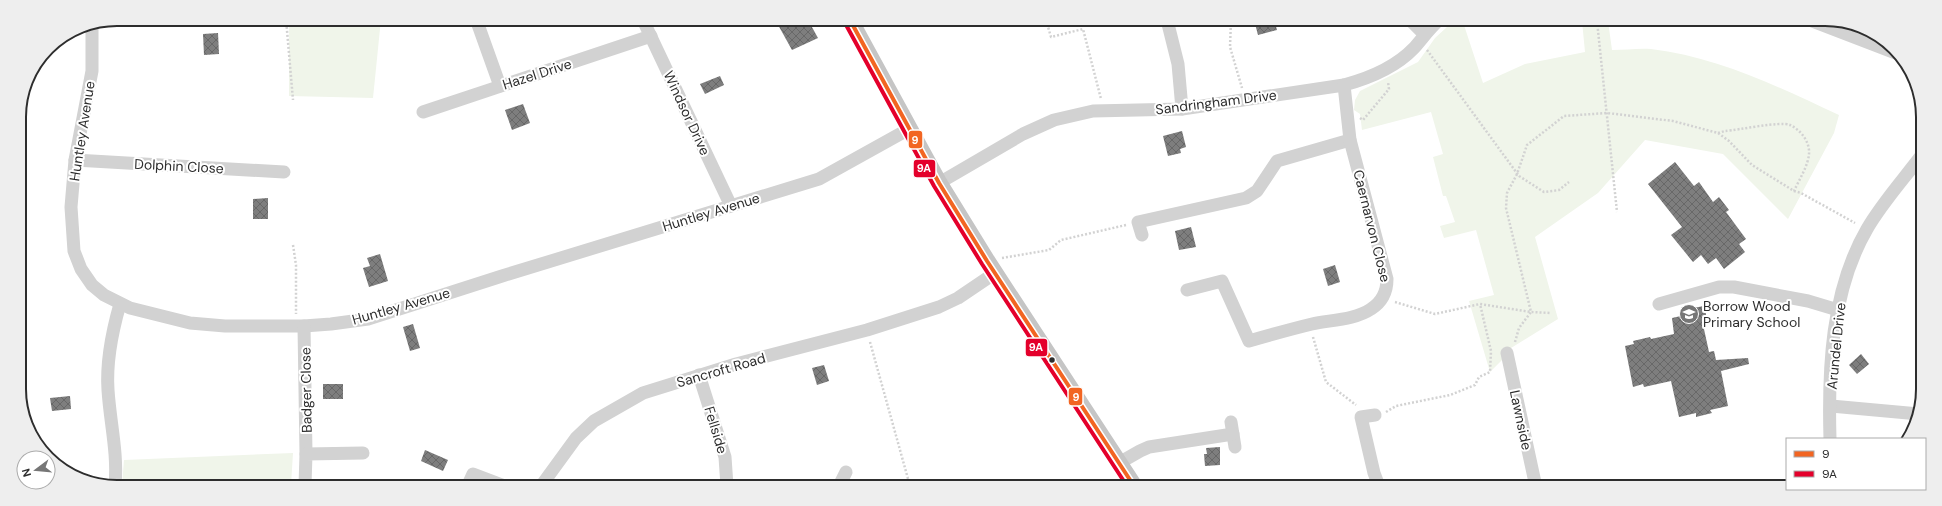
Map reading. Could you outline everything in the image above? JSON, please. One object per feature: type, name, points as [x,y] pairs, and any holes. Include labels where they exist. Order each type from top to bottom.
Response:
[{"type":"main road","points":[[853,26],[939,183],[991,267],[1130,480]]},
{"type":"street","points":[[479,26],[500,86]]},
{"type":"street","name":"Windsor Drive","points":[[647,26],[731,206]]},
{"type":"street","points":[[1168,26],[1178,64],[1182,108]]},
{"type":"street","points":[[1414,26],[1422,37]]},
{"type":"street","name":"Sandringham Drive","points":[[939,183],[1023,134],[1054,120],[1093,111],[1182,108],[1245,100],[1344,85],[1368,78],[1400,61],[1433,26]]},
{"type":"street","points":[[1831,26],[1863,36],[1879,44]]},
{"type":"street","name":"Huntley Avenue","points":[[92,30],[92,71],[75,160],[71,207],[74,250],[81,269],[92,284],[104,295],[120,304],[154,315],[190,323],[225,326],[304,326],[368,319],[502,276],[819,179],[909,129]]},
{"type":"street","name":"Hazel Drive","points":[[423,112],[651,36]]},
{"type":"street","name":"Caernarvon Close","points":[[1187,290],[1222,281],[1249,341],[1309,325],[1363,314],[1372,308],[1383,297],[1387,289],[1387,279],[1350,140],[1344,85]]},
{"type":"street","points":[[1140,229],[1251,196],[1257,191],[1277,161],[1350,140]]},
{"type":"street","name":"Dolphin Close","points":[[75,160],[284,172]]},
{"type":"street","name":"Arundel Drive","points":[[1830,438],[1832,364],[1838,310],[1850,267],[1866,230],[1916,163]]},
{"type":"street","name":"Sancroft Road","points":[[545,480],[576,438],[594,421],[643,394],[699,376],[867,330],[939,307],[958,298],[991,267]]},
{"type":"street","points":[[1659,304],[1719,287],[1734,287],[1808,301],[1838,310]]},
{"type":"street","points":[[115,480],[116,453],[108,388],[113,327],[120,304]]},
{"type":"street","name":"Badger Close","points":[[304,326],[306,480]]},
{"type":"street","name":"Lawnside","points":[[1507,353],[1535,480]]},
{"type":"street","name":"Fellside","points":[[699,376],[725,457],[727,480]]},
{"type":"street","points":[[1831,406],[1912,413]]},
{"type":"street","points":[[1375,415],[1361,417],[1377,480]]},
{"type":"street","points":[[1119,463],[1149,447],[1233,434]]},
{"type":"street","points":[[306,454],[363,453]]},
{"type":"street","points":[[842,480],[846,472]]},
{"type":"street","points":[[470,480],[473,474],[488,480]]},
{"type":"path","points":[[287,26],[293,100]]},
{"type":"path","points":[[1048,26],[1051,37],[1083,29],[1104,111]]},
{"type":"path","points":[[1231,26],[1230,47],[1245,100]]},
{"type":"path","points":[[1598,26],[1616,212]]},
{"type":"path","points":[[1422,37],[1517,174],[1526,182],[1544,192],[1559,190],[1569,182]]},
{"type":"path","points":[[1347,114],[1352,113],[1363,120],[1389,89],[1387,69]]},
{"type":"path","points":[[1531,312],[1506,208],[1506,193],[1517,174],[1527,145],[1564,116],[1607,113],[1673,121],[1718,133],[1729,141],[1752,165],[1794,191],[1801,193],[1866,230]]},
{"type":"path","points":[[1718,133],[1778,124],[1790,125],[1808,140],[1809,153],[1794,191]]},
{"type":"path","points":[[991,267],[1049,250],[1061,240],[1140,229]]},
{"type":"path","points":[[294,245],[296,265],[296,316],[304,326]]},
{"type":"path","points":[[1383,297],[1414,309],[1435,314],[1480,304],[1531,312],[1551,313]]},
{"type":"path","points":[[1375,415],[1384,413],[1396,406],[1450,395],[1469,388],[1475,385],[1479,377],[1490,372],[1491,351],[1480,304]]},
{"type":"path","points":[[1507,353],[1515,350],[1516,333],[1522,322],[1531,312]]},
{"type":"path","points":[[1309,325],[1326,382],[1355,405],[1361,417]]},
{"type":"path","points":[[867,330],[908,480]]},
{"type":"shaded area","points":[[289,26],[380,26],[373,98],[289,96]]},
{"type":"shaded area","points":[[1450,26],[1464,26],[1483,83],[1525,64],[1585,52],[1582,26],[1609,26],[1612,50],[1651,49],[1676,53],[1748,74],[1839,115],[1834,133],[1788,219],[1723,154],[1645,140],[1598,193],[1535,237],[1558,319],[1511,348],[1490,372],[1469,301],[1494,295],[1476,230],[1444,238],[1440,226],[1455,222],[1446,196],[1443,196],[1433,157],[1443,154],[1431,112],[1362,130],[1360,114],[1354,110],[1355,100],[1360,91],[1418,62],[1435,38]]},
{"type":"shaded area","points":[[293,453],[291,480],[122,480],[124,460]]},
{"type":"building","points":[[779,26],[811,26],[818,38],[792,50]]},
{"type":"building","points":[[1256,26],[1276,26],[1277,30],[1258,35]]},
{"type":"building","points":[[218,33],[219,54],[204,55],[203,34]]},
{"type":"building","points":[[720,76],[724,85],[705,94],[700,84]]},
{"type":"building","points":[[523,104],[530,123],[512,130],[505,110]]},
{"type":"building","points":[[1182,131],[1186,147],[1180,149],[1181,153],[1168,156],[1163,136]]},
{"type":"building","points":[[1675,162],[1694,186],[1699,182],[1713,202],[1719,197],[1729,210],[1726,212],[1746,239],[1739,244],[1745,252],[1724,269],[1716,258],[1708,264],[1701,255],[1693,262],[1671,235],[1682,227],[1648,184]]},
{"type":"building","points":[[268,198],[268,219],[253,219],[253,199]]},
{"type":"building","points":[[1191,227],[1196,247],[1179,250],[1175,231]]},
{"type":"building","points":[[380,254],[388,281],[369,287],[363,268],[370,266],[367,258]]},
{"type":"building","points":[[1335,265],[1340,282],[1328,286],[1323,269]]},
{"type":"building","points":[[1704,306],[1707,319],[1702,320],[1709,352],[1714,351],[1716,360],[1748,358],[1749,364],[1721,371],[1728,406],[1710,410],[1712,413],[1696,417],[1696,413],[1679,417],[1671,381],[1644,387],[1643,384],[1633,387],[1625,346],[1634,344],[1633,341],[1674,334],[1672,318],[1694,313],[1693,308]]},
{"type":"building","points":[[413,324],[420,348],[410,351],[403,327]]},
{"type":"building","points":[[1861,354],[1869,364],[1857,374],[1849,365]]},
{"type":"building","points":[[824,365],[829,381],[817,385],[812,368]]},
{"type":"building","points":[[323,384],[343,384],[343,399],[323,399]]},
{"type":"building","points":[[70,396],[71,409],[52,411],[50,398]]},
{"type":"building","points":[[1220,447],[1220,465],[1205,466],[1204,454],[1207,454],[1206,448]]},
{"type":"building","points":[[425,450],[448,460],[443,471],[421,461]]},
{"type":"transit line","name":"9A","points":[[847,26],[934,186],[982,264],[1123,480]]},
{"type":"transit line","name":"9","points":[[853,26],[939,183],[987,261],[1130,480]]},
{"type":"place","name":"Borrow Wood Primary School","points":[[1689,314]]}]
